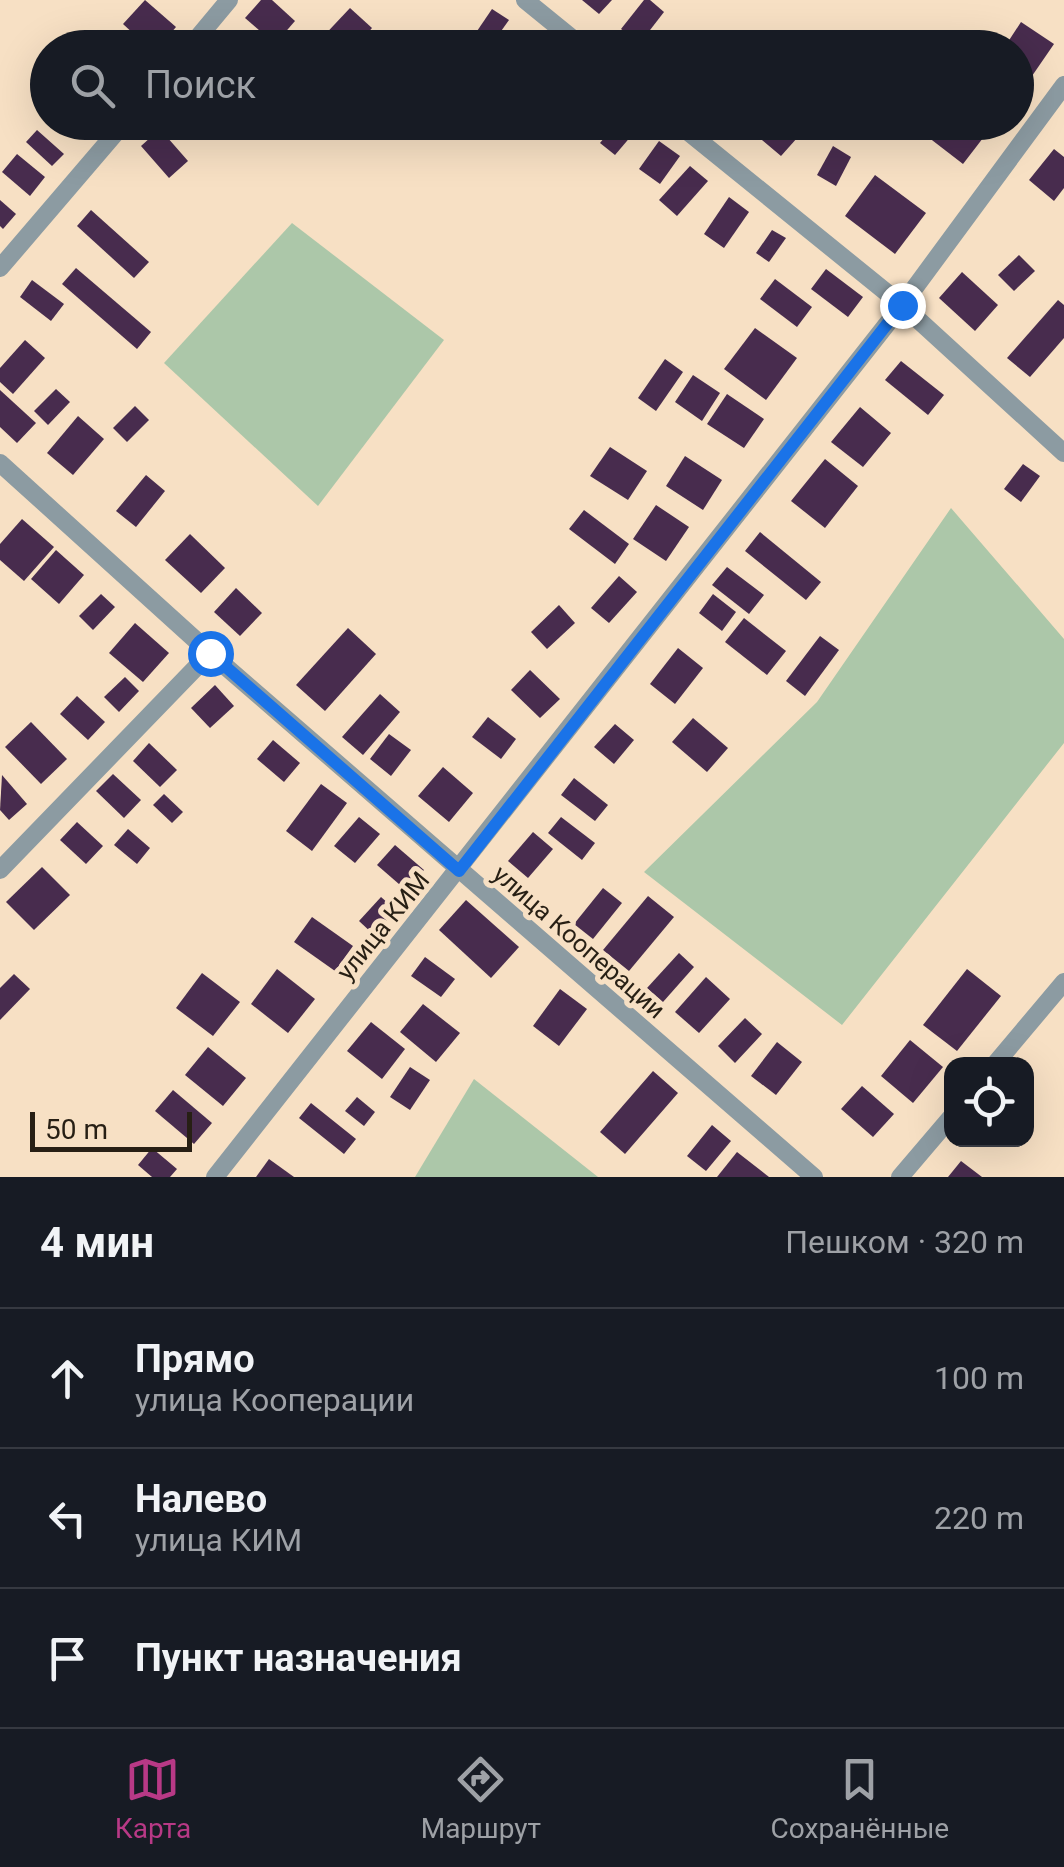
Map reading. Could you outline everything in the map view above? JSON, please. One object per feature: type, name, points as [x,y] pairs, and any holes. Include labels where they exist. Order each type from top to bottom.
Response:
[{"type":"street","points":[[204,30],[230,0]]},
{"type":"street","points":[[525,0],[562,30]]},
{"type":"street","name":"улица КИМ","points":[[1034,126],[1064,85]]},
{"type":"street","points":[[0,268],[109,140]]},
{"type":"street","points":[[698,140],[902,305],[1064,452]]},
{"type":"street","name":"улица КИМ","points":[[215,1177],[902,305],[1024,140]]},
{"type":"street","name":"улица Кооперации","points":[[0,462],[210,653],[814,1177]]},
{"type":"street","points":[[0,870],[210,653]]},
{"type":"street","points":[[1001,1057],[1064,982]]},
{"type":"street","points":[[900,1177],[944,1125]]},
{"type":"green space","points":[[292,223],[444,340],[318,506],[164,363]]},
{"type":"green space","points":[[951,508],[1064,639],[1064,743],[842,1025],[644,872],[817,702]]},
{"type":"green space","points":[[474,1079],[598,1177],[415,1177]]},
{"type":"building","points":[[145,0],[176,27],[130,30],[123,24]]},
{"type":"building","points":[[261,0],[272,0],[295,21],[287,30],[259,30],[245,18]]},
{"type":"building","points":[[582,0],[612,0],[599,14]]},
{"type":"building","points":[[644,0],[650,0],[664,12],[650,30],[621,29]]},
{"type":"building","points":[[350,8],[372,28],[370,30],[329,30]]},
{"type":"building","points":[[492,9],[509,20],[502,30],[478,30]]},
{"type":"building","points":[[1021,22],[1033,30],[1016,30]]},
{"type":"building","points":[[1034,31],[1054,44],[1034,73]]},
{"type":"building","points":[[30,138],[48,140],[64,154],[52,166],[26,142]]},
{"type":"building","points":[[148,140],[170,140],[188,161],[169,178],[141,146]]},
{"type":"building","points":[[602,140],[628,140],[615,155],[600,143]]},
{"type":"building","points":[[762,140],[795,140],[781,156]]},
{"type":"building","points":[[932,140],[981,140],[963,164]]},
{"type":"building","points":[[659,141],[680,156],[660,184],[639,169]]},
{"type":"building","points":[[833,146],[851,157],[836,186],[817,175]]},
{"type":"building","points":[[1054,149],[1064,157],[1064,188],[1054,201],[1029,180]]},
{"type":"building","points":[[17,154],[45,177],[30,196],[2,172]]},
{"type":"building","points":[[690,166],[708,181],[677,216],[659,200]]},
{"type":"building","points":[[875,175],[926,213],[895,254],[845,216]]},
{"type":"building","points":[[729,197],[749,212],[724,248],[704,234]]},
{"type":"building","points":[[0,200],[16,214],[3,229],[0,226]]},
{"type":"building","points":[[91,210],[149,262],[134,278],[77,226]]},
{"type":"building","points":[[772,230],[786,238],[769,262],[756,253]]},
{"type":"building","points":[[1019,255],[1035,271],[1014,291],[998,275]]},
{"type":"building","points":[[76,268],[151,332],[137,349],[62,284]]},
{"type":"building","points":[[826,269],[863,297],[848,317],[811,289]]},
{"type":"building","points":[[962,272],[998,305],[975,331],[939,298]]},
{"type":"building","points":[[775,279],[812,307],[797,327],[760,299]]},
{"type":"building","points":[[32,280],[64,304],[51,321],[20,297]]},
{"type":"building","points":[[1058,300],[1064,305],[1064,338],[1030,377],[1007,358]]},
{"type":"building","points":[[755,328],[797,358],[766,400],[724,369]]},
{"type":"building","points":[[25,340],[45,358],[13,394],[0,382],[0,368]]},
{"type":"building","points":[[665,359],[683,372],[656,411],[638,398]]},
{"type":"building","points":[[901,361],[944,395],[928,415],[885,380]]},
{"type":"building","points":[[693,375],[720,393],[702,421],[675,402]]},
{"type":"building","points":[[56,389],[70,402],[48,425],[34,411]]},
{"type":"building","points":[[0,390],[36,423],[17,443],[0,427]]},
{"type":"building","points":[[727,394],[764,419],[744,448],[707,424]]},
{"type":"building","points":[[135,406],[149,420],[127,442],[113,428]]},
{"type":"building","points":[[860,407],[891,433],[863,467],[831,442]]},
{"type":"building","points":[[78,416],[104,439],[73,475],[47,453]]},
{"type":"building","points":[[610,447],[647,471],[628,500],[590,476]]},
{"type":"building","points":[[685,456],[722,480],[703,510],[666,486]]},
{"type":"building","points":[[825,459],[858,486],[825,528],[791,501]]},
{"type":"building","points":[[1023,464],[1040,476],[1021,502],[1004,489]]},
{"type":"building","points":[[146,475],[165,491],[136,527],[116,511]]},
{"type":"building","points":[[656,505],[689,527],[666,561],[633,539]]},
{"type":"building","points":[[584,510],[629,544],[615,564],[569,529]]},
{"type":"building","points":[[22,519],[54,547],[24,581],[0,560],[0,544]]},
{"type":"building","points":[[760,532],[821,582],[806,600],[745,551]]},
{"type":"building","points":[[190,534],[225,568],[201,593],[165,560]]},
{"type":"building","points":[[56,550],[84,575],[59,604],[31,579]]},
{"type":"building","points":[[727,567],[764,595],[749,614],[712,585]]},
{"type":"building","points":[[619,576],[637,592],[609,623],[591,608]]},
{"type":"building","points":[[236,588],[262,613],[240,636],[214,612]]},
{"type":"building","points":[[101,594],[115,607],[93,630],[79,616]]},
{"type":"building","points":[[713,594],[736,612],[722,631],[699,613]]},
{"type":"building","points":[[559,605],[575,623],[547,649],[531,632]]},
{"type":"building","points":[[744,618],[786,651],[767,675],[725,642]]},
{"type":"building","points":[[135,623],[169,653],[143,682],[109,653]]},
{"type":"building","points":[[348,628],[376,654],[325,711],[296,685]]},
{"type":"building","points":[[820,636],[839,650],[805,696],[786,681]]},
{"type":"building","points":[[678,648],[703,668],[675,704],[650,684]]},
{"type":"building","points":[[530,670],[560,699],[540,718],[511,690]]},
{"type":"building","points":[[125,677],[139,691],[119,712],[104,697]]},
{"type":"building","points":[[215,685],[234,706],[210,728],[191,708]]},
{"type":"building","points":[[380,694],[400,712],[363,755],[342,737]]},
{"type":"building","points":[[77,696],[105,722],[88,740],[60,714]]},
{"type":"building","points":[[488,717],[516,739],[501,759],[472,737]]},
{"type":"building","points":[[693,718],[728,748],[707,772],[672,742]]},
{"type":"building","points":[[31,722],[67,759],[41,784],[5,747]]},
{"type":"building","points":[[615,724],[634,740],[614,764],[594,747]]},
{"type":"building","points":[[389,734],[411,750],[391,776],[370,759]]},
{"type":"building","points":[[273,740],[300,763],[284,782],[257,759]]},
{"type":"building","points":[[149,743],[177,770],[160,787],[133,761]]},
{"type":"building","points":[[443,767],[473,793],[449,822],[418,796]]},
{"type":"building","points":[[113,774],[141,800],[124,818],[96,791]]},
{"type":"building","points":[[2,775],[27,804],[9,820],[0,810]]},
{"type":"building","points":[[574,778],[608,805],[595,821],[561,795]]},
{"type":"building","points":[[321,784],[347,803],[312,851],[286,831]]},
{"type":"building","points":[[164,794],[183,812],[172,823],[153,805]]},
{"type":"building","points":[[359,817],[380,834],[355,863],[334,846]]},
{"type":"building","points":[[561,817],[595,843],[582,860],[548,833]]},
{"type":"building","points":[[77,822],[103,846],[86,864],[60,840]]},
{"type":"building","points":[[128,829],[150,848],[137,864],[114,845]]},
{"type":"building","points":[[533,832],[553,849],[528,878],[508,861]]},
{"type":"building","points":[[395,845],[424,870],[407,891],[377,865]]},
{"type":"building","points":[[42,867],[70,895],[34,930],[6,902]]},
{"type":"building","points":[[603,888],[622,903],[593,939],[574,924]]},
{"type":"building","points":[[648,896],[674,917],[629,971],[603,950]]},
{"type":"building","points":[[381,897],[396,910],[374,935],[359,921]]},
{"type":"building","points":[[466,900],[519,947],[491,978],[439,930]]},
{"type":"building","points":[[312,917],[353,946],[335,971],[294,942]]},
{"type":"building","points":[[679,953],[694,967],[663,1002],[647,988]]},
{"type":"building","points":[[425,957],[455,979],[441,997],[411,976]]},
{"type":"building","points":[[277,969],[315,999],[288,1033],[251,1004]]},
{"type":"building","points":[[967,969],[1001,996],[957,1051],[923,1025]]},
{"type":"building","points":[[202,973],[240,1002],[213,1036],[176,1008]]},
{"type":"building","points":[[14,974],[30,989],[0,1020],[0,988]]},
{"type":"building","points":[[706,977],[730,999],[699,1033],[675,1012]]},
{"type":"building","points":[[560,989],[587,1009],[559,1046],[533,1026]]},
{"type":"building","points":[[423,1004],[460,1033],[436,1062],[400,1032]]},
{"type":"building","points":[[745,1018],[762,1034],[735,1063],[718,1046]]},
{"type":"building","points":[[371,1022],[405,1049],[382,1079],[347,1051]]},
{"type":"building","points":[[910,1040],[943,1067],[913,1103],[881,1076]]},
{"type":"building","points":[[777,1042],[802,1062],[776,1095],[751,1076]]},
{"type":"building","points":[[208,1047],[246,1078],[223,1106],[185,1075]]},
{"type":"building","points":[[410,1067],[430,1080],[410,1110],[390,1097]]},
{"type":"building","points":[[653,1071],[678,1093],[625,1154],[600,1132]]},
{"type":"building","points":[[862,1086],[894,1114],[873,1137],[841,1109]]},
{"type":"building","points":[[173,1090],[212,1123],[194,1144],[155,1111]]},
{"type":"building","points":[[357,1097],[375,1112],[364,1126],[345,1111]]},
{"type":"building","points":[[311,1103],[356,1139],[344,1154],[299,1118]]},
{"type":"building","points":[[712,1125],[731,1141],[706,1171],[687,1156]]},
{"type":"building","points":[[152,1148],[177,1169],[170,1177],[152,1177],[138,1165]]},
{"type":"building","points":[[737,1152],[769,1177],[717,1177]]},
{"type":"building","points":[[269,1159],[294,1177],[256,1177]]},
{"type":"building","points":[[961,1161],[982,1177],[948,1177]]},
{"type":"route","points":[[210,653],[459,871],[902,305]]}]
